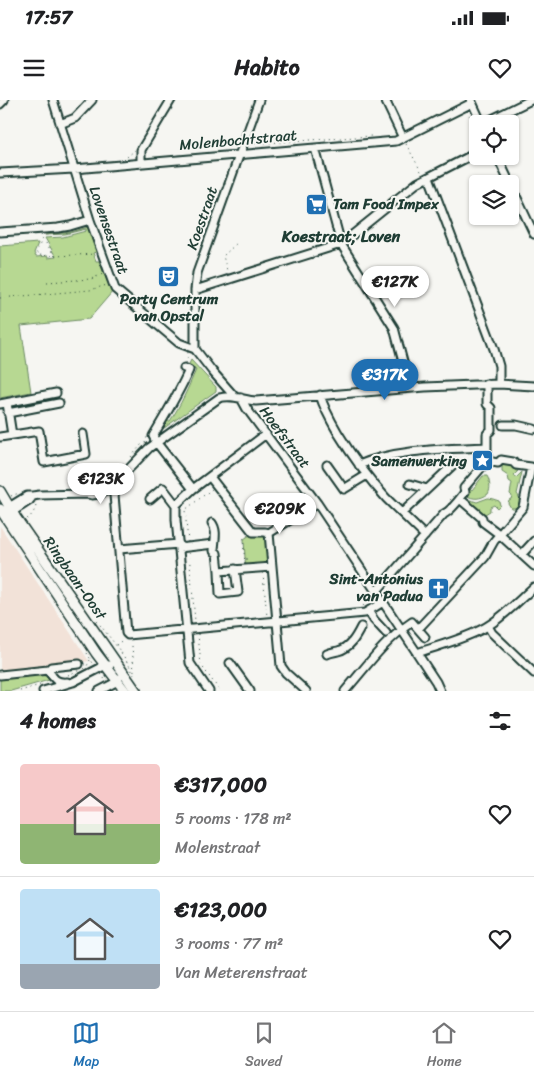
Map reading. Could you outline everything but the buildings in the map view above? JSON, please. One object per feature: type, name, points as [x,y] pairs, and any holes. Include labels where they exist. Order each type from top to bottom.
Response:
[{"type":"main road","name":"Ringbaan-Oost","points":[[0,491],[6,512],[106,666],[125,691]]},
{"type":"main road","name":"Ringbaan-Oost","points":[[6,512],[136,691]]},
{"type":"street","points":[[0,104],[4,100]]},
{"type":"street","name":"Lovensestraat","points":[[53,100],[90,220],[115,289],[179,343],[195,349]]},
{"type":"street","points":[[60,124],[75,118],[92,100]]},
{"type":"street","points":[[141,162],[141,150],[171,100]]},
{"type":"street","name":"Koestraat","points":[[195,349],[195,290],[197,273],[260,100]]},
{"type":"street","points":[[385,100],[403,138]]},
{"type":"street","points":[[500,115],[531,100]]},
{"type":"street","points":[[472,102],[478,115]]},
{"type":"street","name":"Molenbochtstraat","points":[[0,173],[74,169],[396,141],[472,102]]},
{"type":"street","points":[[315,148],[341,244],[394,328],[406,373],[407,388]]},
{"type":"street","points":[[195,290],[341,244],[417,183],[469,157]]},
{"type":"street","points":[[501,165],[533,231]]},
{"type":"street","points":[[427,178],[494,349],[499,366],[499,384]]},
{"type":"street","points":[[0,232],[70,226],[90,220]]},
{"type":"street","name":"Hoefstraat","points":[[195,349],[212,371],[238,397],[317,503],[436,682],[440,691]]},
{"type":"street","points":[[184,368],[189,370],[183,384],[153,436],[193,489]]},
{"type":"street","points":[[376,592],[444,514],[460,499],[465,492],[464,488],[485,462],[487,434],[493,425],[491,408],[487,404],[486,384]]},
{"type":"street","points":[[6,512],[29,501],[33,496],[88,494],[109,484],[118,483],[122,476],[156,442],[224,396],[256,400],[486,384],[534,386]]},
{"type":"street","points":[[12,436],[8,413],[3,404],[56,393]]},
{"type":"street","points":[[320,395],[332,423],[359,465],[387,498],[425,536]]},
{"type":"street","points":[[8,413],[59,404]]},
{"type":"street","points":[[503,425],[516,425],[534,429]]},
{"type":"street","points":[[0,437],[39,431],[44,462],[86,454],[83,434]]},
{"type":"street","points":[[176,505],[193,489],[266,434]]},
{"type":"street","points":[[359,465],[400,453],[486,448]]},
{"type":"street","points":[[418,630],[485,557],[494,540],[523,507],[532,468],[501,460],[498,462],[485,462]]},
{"type":"street","points":[[402,513],[454,463]]},
{"type":"street","points":[[327,465],[344,489],[367,475]]},
{"type":"street","points":[[210,477],[254,533],[265,532],[269,534]]},
{"type":"street","points":[[109,484],[114,496],[127,634],[268,622],[277,619],[360,621]]},
{"type":"street","points":[[410,484],[427,489]]},
{"type":"street","points":[[150,499],[163,488],[176,505],[190,663],[210,691]]},
{"type":"street","points":[[460,499],[482,518],[483,522],[534,566]]},
{"type":"street","points":[[269,534],[317,503]]},
{"type":"street","points":[[212,523],[216,540],[214,551],[217,552],[220,594],[238,592],[235,569]]},
{"type":"street","points":[[269,534],[281,666],[306,691]]},
{"type":"street","points":[[522,554],[534,541]]},
{"type":"street","points":[[119,549],[214,544]]},
{"type":"street","points":[[219,571],[272,567]]},
{"type":"street","points":[[417,653],[473,634],[488,626],[500,618],[534,586]]},
{"type":"street","points":[[327,654],[347,647],[356,637],[360,621],[383,602]]},
{"type":"street","points":[[369,612],[386,633]]},
{"type":"street","points":[[345,691],[390,638],[401,629],[412,622],[425,637]]},
{"type":"street","points":[[488,626],[492,633],[534,673]]},
{"type":"street","points":[[230,662],[247,690]]},
{"type":"street","points":[[0,674],[48,670],[51,666],[79,664]]},
{"type":"street","points":[[43,691],[73,682],[106,666],[119,668],[118,681],[99,691]]},
{"type":"street","points":[[48,670],[55,680],[60,683],[73,682]]},
{"type":"path","points":[[243,145],[374,136]]},
{"type":"path","points":[[403,138],[427,178]]},
{"type":"path","points":[[124,160],[135,149],[141,150]]},
{"type":"path","points":[[41,229],[41,235],[54,256]]},
{"type":"path","points":[[43,238],[36,252],[38,255],[54,256],[101,253]]},
{"type":"path","points":[[230,279],[223,256],[238,242]]},
{"type":"path","points":[[47,282],[92,278],[108,273]]},
{"type":"path","points":[[0,298],[90,290],[112,283]]},
{"type":"path","points":[[472,448],[472,453],[485,462]]},
{"type":"path","points":[[454,463],[457,463],[473,477]]},
{"type":"path","points":[[88,494],[91,490],[109,484]]},
{"type":"path","points":[[26,521],[37,505],[33,496]]},
{"type":"path","points":[[245,569],[243,539],[252,531]]},
{"type":"path","points":[[262,568],[268,622]]},
{"type":"path","points":[[196,629],[201,665],[220,691]]},
{"type":"path","points":[[127,634],[116,645],[130,665],[134,676],[132,646]]},
{"type":"shaded area","points":[[0,526],[89,661],[55,667],[0,671]]},
{"type":"green space","points":[[88,227],[96,252],[93,253],[96,261],[99,261],[113,291],[89,319],[21,326],[31,392],[0,398],[0,246],[38,243],[34,253],[36,257],[56,257],[45,238],[63,237],[86,231],[86,229],[65,234],[45,235],[71,232]]},
{"type":"green space","points":[[191,360],[216,387],[216,391],[160,431],[166,421],[170,421],[178,409],[196,370],[188,366]]},
{"type":"green space","points":[[506,464],[511,465],[518,471],[514,475],[516,478],[522,472],[517,494],[519,501],[515,508],[511,508],[508,503],[512,496],[510,494],[512,483],[509,481],[508,476],[502,472],[502,466]]},
{"type":"green space","points":[[483,476],[487,476],[489,480],[488,494],[477,498],[471,498],[466,495],[468,487],[472,490]]},
{"type":"green space","points":[[488,498],[499,501],[500,505],[497,508],[494,505],[490,507],[490,511],[485,514],[480,514],[465,500],[477,502]]},
{"type":"green space","points":[[264,534],[266,535],[270,564],[246,566],[245,560],[247,559],[245,558],[244,539],[250,535],[252,537],[263,536]]},
{"type":"green space","points":[[40,674],[49,680],[11,691],[0,691],[0,678]]},
{"type":"place","name":"Tam Food Impex","points":[[317,204]]},
{"type":"place","name":"Party Centrum van Opstal","points":[[169,276]]},
{"type":"place","name":"Samenwerking","points":[[483,461]]},
{"type":"place","name":"Sint-Antonius van Padua","points":[[439,588]]},
{"type":"district","name":"Koestraat; Loven","points":[[341,236]]}]
